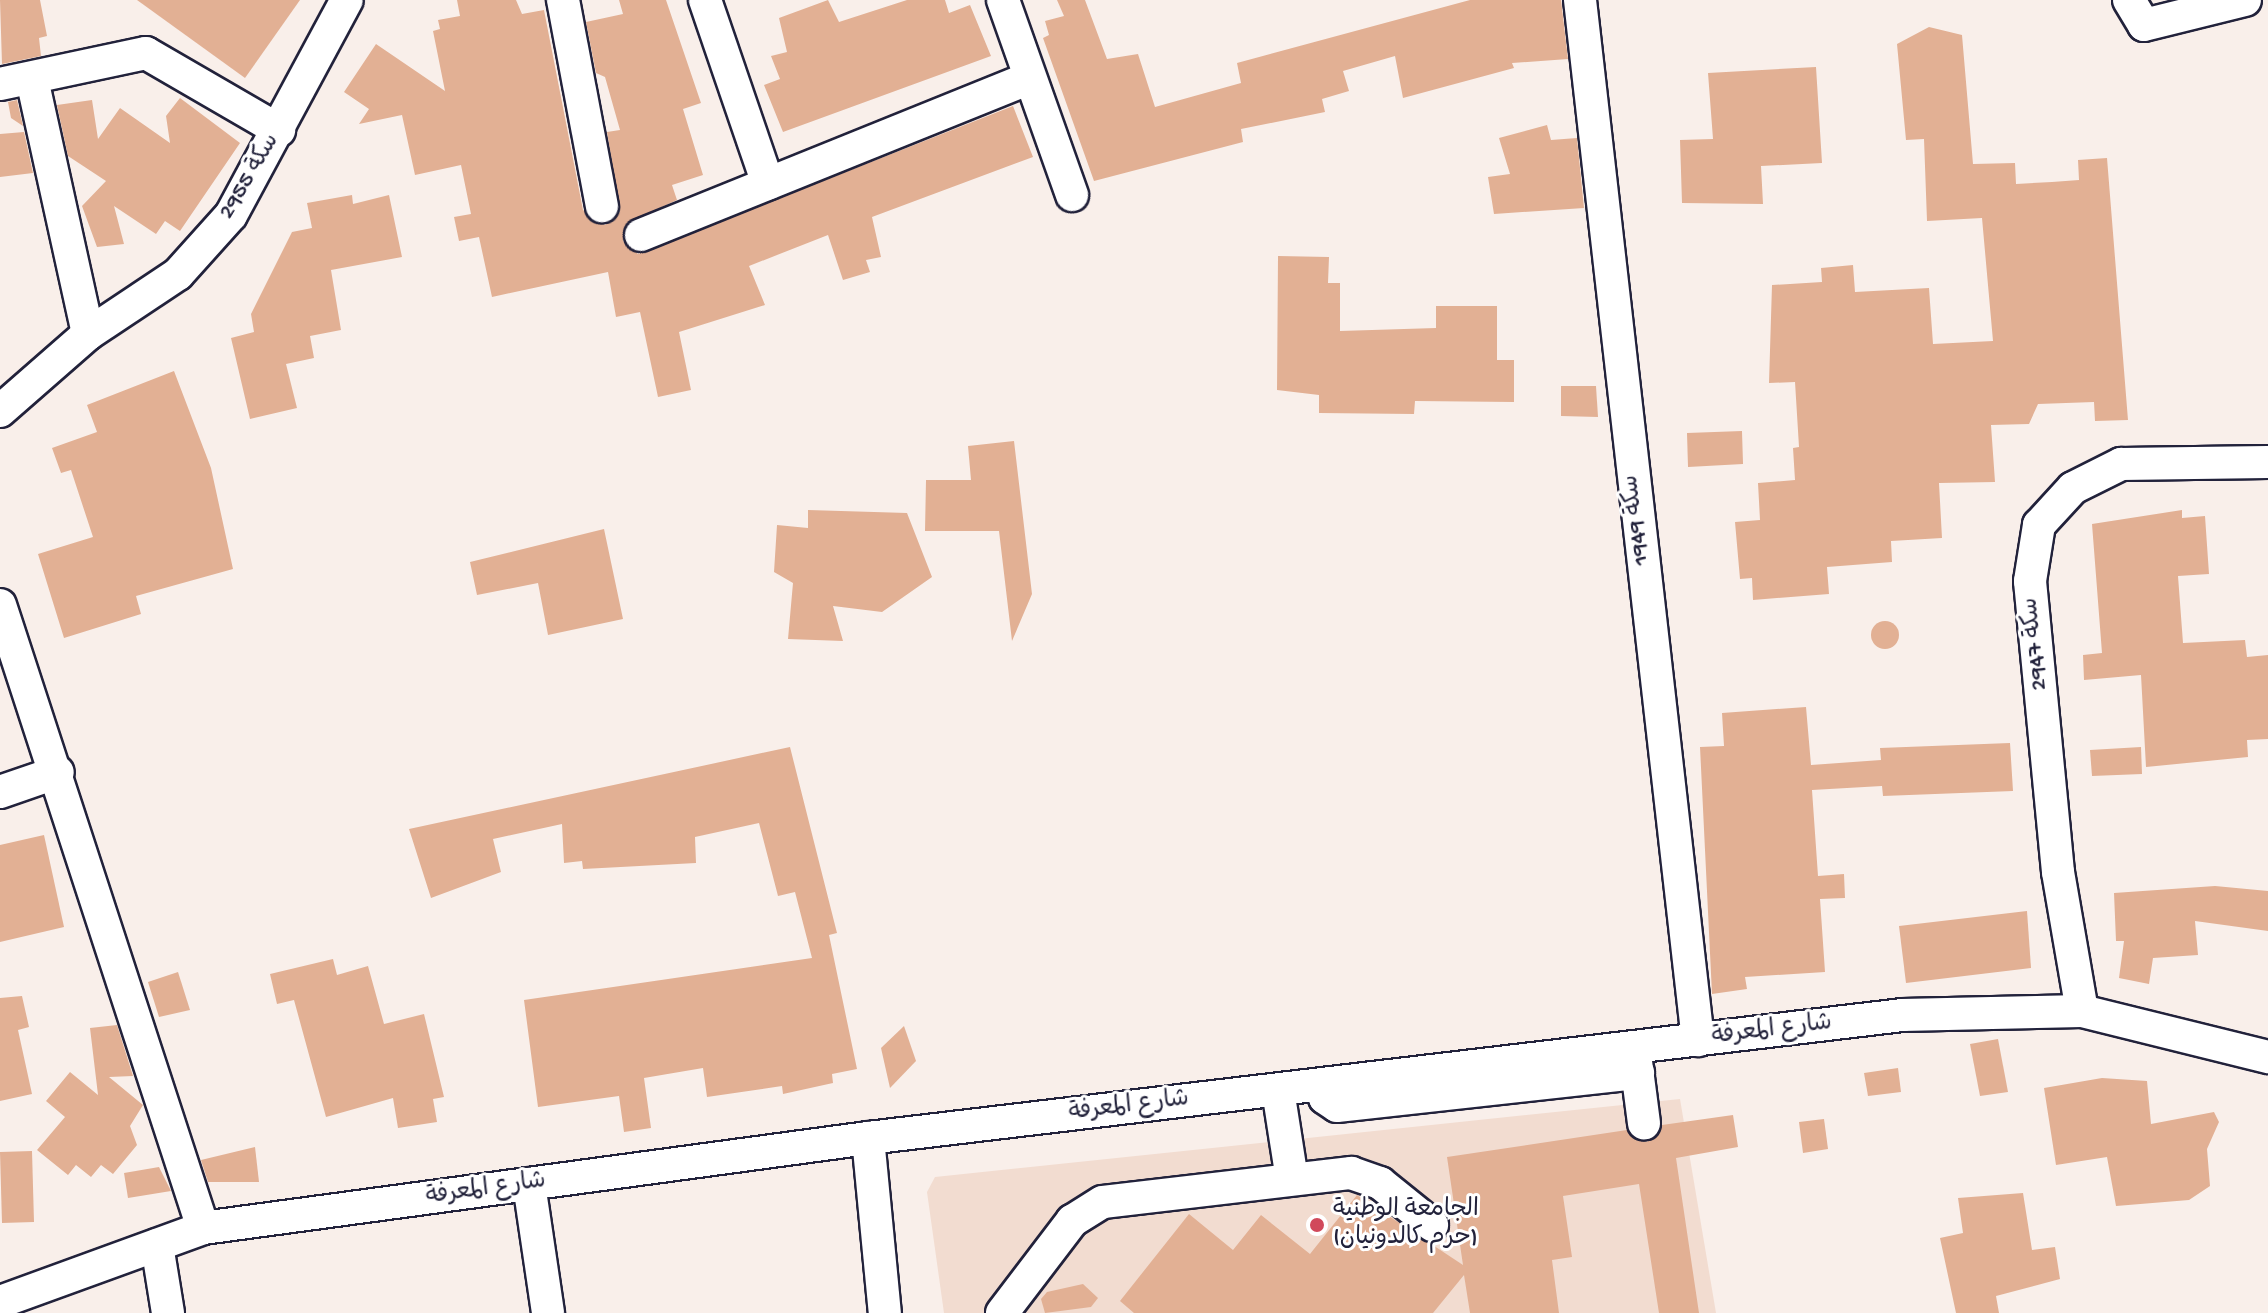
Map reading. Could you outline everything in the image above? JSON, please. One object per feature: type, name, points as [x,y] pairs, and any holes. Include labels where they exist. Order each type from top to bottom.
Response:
[{"type":"street","name":"سكة 2955","points":[[0,411],[88,334],[178,274],[231,215],[347,0]]},
{"type":"street","points":[[563,0],[602,206]]},
{"type":"street","points":[[705,0],[768,184]]},
{"type":"street","points":[[1003,0],[1072,195]]},
{"type":"street","name":"سكة 1949","points":[[1580,0],[1698,1040]]},
{"type":"street","points":[[2129,0],[2144,25],[2245,0]]},
{"type":"street","points":[[0,84],[146,53],[279,130]]},
{"type":"street","points":[[641,235],[1030,78]]},
{"type":"street","points":[[32,79],[88,334]]},
{"type":"street","name":"سكة 2947","points":[[2082,1011],[2058,872],[2030,581],[2039,525],[2073,488],[2121,464],[2268,462]]},
{"type":"street","points":[[0,605],[58,772],[203,1228]]},
{"type":"street","points":[[0,792],[58,772]]},
{"type":"street","name":"شارع المعرفة","points":[[0,1302],[203,1228],[868,1138],[1322,1085],[1636,1060],[1698,1040],[1902,1015],[2082,1011],[2268,1057]]},
{"type":"street","points":[[1636,1060],[1644,1123]]},
{"type":"street","points":[[1278,1090],[1292,1179]]},
{"type":"street","points":[[868,1138],[885,1313]]},
{"type":"street","points":[[1002,1313],[1013,1290],[1091,1207],[1292,1179],[1362,1174],[1432,1225]]},
{"type":"street","points":[[529,1184],[548,1313]]},
{"type":"street","points":[[157,1245],[168,1313]]},
{"type":"shaded area","name":"الجامعة الوطنية (حرم كالدونيان)","points":[[1680,1099],[1716,1313],[944,1313],[927,1192],[935,1177]]},
{"type":"building","points":[[0,0],[40,0],[47,36],[39,38],[41,56],[2,64]]},
{"type":"building","points":[[137,0],[300,0],[245,78]]},
{"type":"building","points":[[457,0],[516,0],[522,14],[544,10],[583,210],[605,225],[620,212],[607,132],[620,130],[605,77],[596,73],[586,22],[623,14],[619,0],[666,0],[701,103],[683,109],[703,175],[672,185],[677,200],[627,223],[623,241],[638,254],[1013,106],[1033,157],[872,217],[881,257],[866,260],[870,272],[843,280],[828,235],[749,266],[765,305],[679,332],[691,390],[658,397],[640,312],[616,317],[608,272],[492,297],[479,237],[459,241],[454,217],[471,214],[461,165],[415,175],[402,115],[359,124],[369,109],[344,92],[376,44],[445,91],[433,31],[440,29],[438,20],[460,16]]},
{"type":"building","points":[[828,0],[839,22],[907,0],[945,0],[949,13],[970,5],[991,56],[783,132],[764,85],[780,79],[771,56],[787,52],[779,18]]},
{"type":"building","points":[[1057,0],[1085,0],[1107,59],[1138,54],[1155,107],[1241,83],[1237,63],[1470,0],[1561,0],[1568,59],[1512,63],[1514,68],[1403,98],[1395,56],[1343,71],[1349,91],[1322,99],[1325,112],[1241,129],[1243,142],[1094,181],[1043,38],[1049,35],[1045,21],[1064,16]]},
{"type":"building","points":[[1929,27],[1962,35],[1973,164],[2015,163],[2016,184],[2079,180],[2078,160],[2107,158],[2128,420],[2095,421],[2094,402],[2038,404],[2029,424],[1991,425],[1995,482],[1939,483],[1942,538],[1891,541],[1892,562],[1827,567],[1829,594],[1753,600],[1752,578],[1740,579],[1735,522],[1760,520],[1758,483],[1795,480],[1793,448],[1799,447],[1795,382],[1769,383],[1772,285],[1822,282],[1821,268],[1853,265],[1855,292],[1929,288],[1933,344],[1993,341],[1982,218],[1927,221],[1924,139],[1906,140],[1897,44]]},
{"type":"building","points":[[1816,67],[1822,163],[1761,166],[1763,204],[1682,203],[1680,140],[1713,139],[1708,73]]},
{"type":"building","points":[[180,98],[240,143],[180,231],[165,221],[156,234],[114,206],[124,244],[97,247],[82,206],[106,181],[68,156],[57,105],[92,100],[98,139],[120,108],[170,143],[166,116]]},
{"type":"building","points":[[17,100],[23,126],[11,118],[8,102]]},
{"type":"building","points":[[1547,125],[1551,140],[1577,138],[1584,208],[1494,214],[1488,177],[1510,174],[1499,138]]},
{"type":"building","points":[[24,132],[33,173],[0,177],[0,134]]},
{"type":"building","points":[[352,195],[353,204],[389,195],[402,257],[331,270],[341,330],[310,336],[314,358],[286,364],[297,408],[250,419],[231,338],[254,332],[251,314],[292,232],[312,228],[307,203]]},
{"type":"building","points":[[1278,256],[1329,257],[1328,283],[1340,283],[1340,331],[1436,328],[1436,306],[1497,306],[1497,360],[1514,360],[1514,402],[1415,401],[1414,414],[1319,413],[1319,395],[1277,390]]},
{"type":"building","points":[[174,371],[211,468],[233,569],[136,596],[141,614],[64,638],[38,554],[93,537],[71,470],[61,473],[52,448],[97,432],[87,405]]},
{"type":"building","points":[[1561,386],[1596,386],[1598,417],[1561,416]]},
{"type":"building","points":[[1742,431],[1743,464],[1688,467],[1687,433]]},
{"type":"building","points":[[1014,441],[1032,594],[1012,641],[999,531],[925,531],[926,480],[971,480],[968,446]]},
{"type":"building","points":[[808,510],[907,513],[932,577],[882,612],[833,606],[843,641],[788,639],[793,583],[774,572],[777,525],[808,528]]},
{"type":"building","points":[[2182,510],[2182,518],[2205,516],[2209,574],[2178,576],[2183,643],[2245,640],[2247,657],[2268,655],[2268,739],[2247,740],[2248,757],[2146,767],[2141,675],[2084,680],[2083,655],[2102,653],[2092,524]]},
{"type":"building","points":[[604,529],[623,619],[548,635],[538,583],[477,595],[470,562]]},
{"type":"building","points":[[1885,621],[1895,625],[1899,635],[1895,645],[1885,649],[1875,645],[1871,635],[1875,625]]},
{"type":"building","points":[[1806,707],[1811,765],[1881,760],[1880,748],[2010,743],[2013,791],[1883,796],[1882,786],[1812,790],[1818,876],[1844,874],[1845,898],[1820,899],[1825,972],[1745,977],[1747,989],[1712,994],[1700,747],[1724,746],[1722,713]]},
{"type":"building","points":[[790,747],[837,933],[829,935],[857,1069],[832,1074],[833,1083],[783,1094],[782,1086],[707,1097],[703,1068],[644,1078],[651,1128],[624,1132],[619,1096],[538,1107],[524,1000],[812,958],[795,892],[778,896],[759,823],[695,837],[696,863],[583,869],[582,861],[564,863],[562,824],[493,839],[501,872],[431,898],[409,829]]},
{"type":"building","points":[[2141,747],[2142,774],[2092,776],[2090,750]]},
{"type":"building","points":[[44,835],[64,927],[0,942],[0,845]]},
{"type":"building","points":[[2215,886],[2268,891],[2268,931],[2195,921],[2198,955],[2153,958],[2149,984],[2119,978],[2124,941],[2116,941],[2114,893]]},
{"type":"building","points":[[2027,911],[2031,968],[1906,983],[1899,926]]},
{"type":"building","points":[[333,959],[337,975],[368,966],[384,1024],[424,1014],[444,1097],[433,1099],[437,1122],[398,1128],[393,1098],[326,1117],[294,1000],[277,1004],[270,974]]},
{"type":"building","points":[[178,972],[190,1010],[159,1017],[148,982]]},
{"type":"building","points":[[22,996],[29,1027],[18,1030],[32,1094],[0,1101],[0,998]]},
{"type":"building","points":[[117,1025],[133,1076],[109,1077],[143,1105],[130,1126],[137,1145],[113,1174],[101,1165],[91,1177],[76,1165],[68,1175],[37,1150],[65,1117],[46,1101],[70,1072],[98,1095],[90,1028]]},
{"type":"building","points":[[904,1026],[916,1061],[890,1088],[881,1048]]},
{"type":"building","points":[[1998,1039],[2008,1092],[1980,1096],[1970,1044]]},
{"type":"building","points":[[1898,1068],[1901,1092],[1868,1096],[1864,1073]]},
{"type":"building","points":[[2102,1078],[2147,1081],[2151,1124],[2214,1112],[2219,1122],[2207,1149],[2210,1186],[2189,1200],[2116,1206],[2107,1157],[2056,1165],[2044,1088]]},
{"type":"building","points":[[1733,1115],[1738,1147],[1676,1158],[1699,1313],[1659,1313],[1639,1184],[1563,1196],[1572,1257],[1552,1260],[1559,1313],[1470,1313],[1464,1275],[1433,1313],[1134,1313],[1120,1301],[1189,1214],[1233,1250],[1261,1215],[1310,1254],[1357,1195],[1463,1265],[1447,1157],[1627,1130],[1647,1142],[1662,1125]]},
{"type":"building","points":[[1824,1119],[1828,1149],[1803,1153],[1799,1122]]},
{"type":"building","points":[[255,1147],[259,1182],[208,1182],[201,1160]]},
{"type":"building","points":[[32,1151],[34,1222],[2,1223],[0,1152]]},
{"type":"building","points":[[159,1167],[171,1191],[128,1198],[124,1173]]},
{"type":"building","points":[[2023,1193],[2032,1250],[2055,1247],[2060,1279],[1996,1296],[1999,1313],[1956,1313],[1940,1238],[1963,1233],[1958,1198]]},
{"type":"building","points":[[1083,1284],[1098,1298],[1091,1307],[1045,1313],[1041,1299],[1047,1292]]},
{"type":"place","name":"الجامعة الوطنية (حرم كالدونيان)","points":[[1317,1225]]}]
